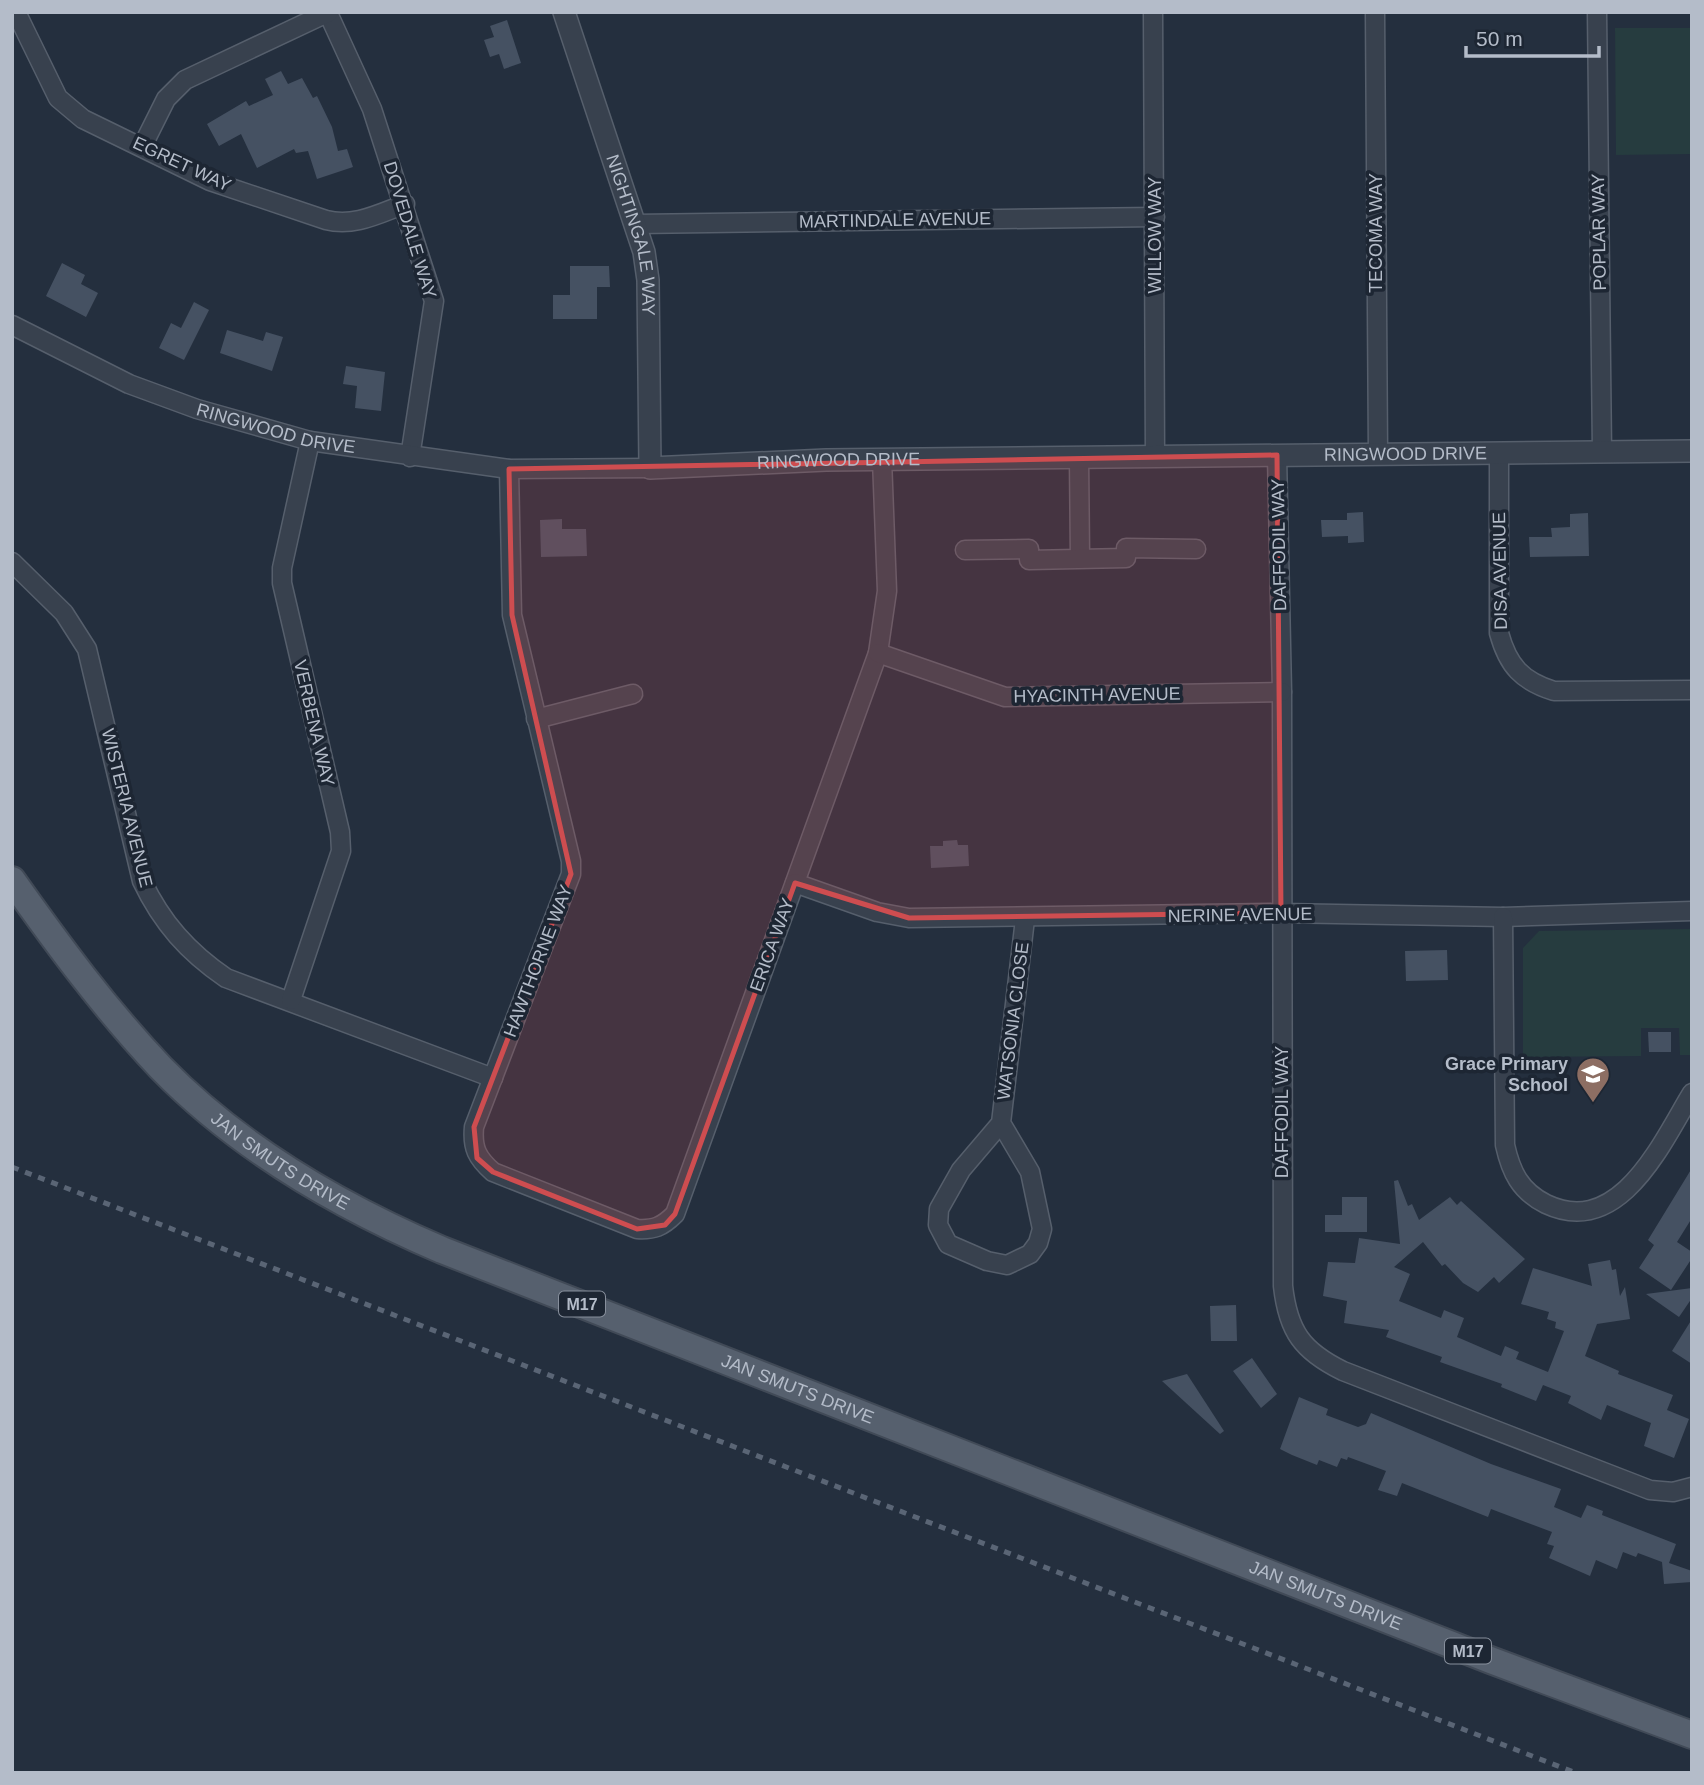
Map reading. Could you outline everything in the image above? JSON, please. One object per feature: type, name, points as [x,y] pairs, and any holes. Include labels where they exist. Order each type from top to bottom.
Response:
[{"type":"main road","name":"JAN SMUTS DRIVE","points":[[12,880],[80,973],[163,1069],[196,1101],[258,1150],[346,1206],[442,1250],[1493,1661],[1692,1735]]},
{"type":"street","name":"EGRET WAY","points":[[16,12],[49,82],[69,110],[210,181],[342,224],[357,222],[405,204]]},
{"type":"street","name":"NIGHTINGALE WAY","points":[[564,12],[636,224],[648,280],[650,468]]},
{"type":"street","name":"WILLOW WAY","points":[[1153,12],[1155,457]]},
{"type":"street","name":"TECOMA WAY","points":[[1375,12],[1378,455]]},
{"type":"street","name":"POPLAR WAY","points":[[1597,12],[1602,452]]},
{"type":"street","points":[[143,145],[166,100],[185,80],[329,13]]},
{"type":"street","name":"DOVEDALE WAY","points":[[329,13],[372,108],[405,204],[433,301],[410,457]]},
{"type":"street","name":"MARTINDALE AVENUE","points":[[636,224],[1155,217]]},
{"type":"street","name":"RINGWOOD DRIVE","points":[[12,325],[129,384],[197,409],[310,441],[509,469],[1079,457],[1692,451]]},
{"type":"street","name":"VERBENA WAY","points":[[291,1000],[341,851],[340,832],[282,583],[282,568],[310,441]]},
{"type":"street","name":"DISA AVENUE","points":[[1499,454],[1499,634],[1506,656],[1517,673],[1535,685],[1554,691],[1692,690]]},
{"type":"street","name":"DAFFODIL WAY","points":[[1277,455],[1282,692],[1283,1286],[1286,1313],[1300,1340],[1315,1357],[1343,1371],[1650,1490],[1673,1492],[1692,1487]]},
{"type":"street","points":[[1079,457],[1080,558]]},
{"type":"street","name":"ERICA WAY","points":[[477,1158],[493,1172],[637,1229],[653,1230],[664,1225],[675,1214],[878,653],[887,591],[882,460]]},
{"type":"street","name":"HAWTHORNE WAY","points":[[477,1158],[472,1142],[474,1126],[571,874],[571,861],[510,600],[509,469]]},
{"type":"street","points":[[965,550],[1029,549],[1029,560],[1126,558],[1126,548],[1196,549]]},
{"type":"street","name":"WISTERIA AVENUE","points":[[12,562],[64,613],[87,649],[142,881],[156,910],[200,960],[226,978],[291,1000],[493,1078]]},
{"type":"street","name":"HYACINTH AVENUE","points":[[878,653],[1005,697],[1282,692]]},
{"type":"street","points":[[536,719],[633,694]]},
{"type":"street","name":"NERINE AVENUE","points":[[795,883],[893,916],[1025,919],[1281,913],[1503,917],[1692,911]]},
{"type":"street","points":[[1503,917],[1505,1145],[1510,1169],[1520,1185],[1537,1199],[1558,1210],[1602,1206],[1623,1194],[1642,1175],[1692,1093]]},
{"type":"street","name":"WATSONIA CLOSE","points":[[1001,1123],[1030,1172],[1042,1229],[1038,1243],[1030,1254],[1007,1265],[986,1261],[948,1244],[938,1224],[939,1209],[946,1192],[1001,1123],[1025,919]]},
{"type":"highlighted area","points":[[1277,455],[1281,913],[1025,919],[909,918],[795,883],[675,1214],[665,1225],[637,1229],[493,1172],[477,1158],[474,1127],[571,874],[512,615],[509,469]]},
{"type":"green space","points":[[1615,28],[1692,28],[1692,154],[1616,155]]},
{"type":"green space","points":[[1692,929],[1692,1055],[1680,1055],[1679,1028],[1641,1028],[1641,1056],[1523,1057],[1523,948],[1539,931]]},
{"type":"building","points":[[507,20],[521,63],[504,69],[499,54],[490,57],[484,40],[494,37],[490,26]]},
{"type":"building","points":[[281,71],[288,84],[302,78],[313,98],[317,96],[332,127],[338,151],[347,149],[353,167],[317,179],[308,151],[296,153],[294,149],[257,168],[241,134],[219,146],[207,124],[246,101],[249,106],[273,95],[265,79]]},
{"type":"building","points":[[62,263],[85,275],[81,284],[98,293],[86,317],[46,296]]},
{"type":"building","points":[[570,266],[609,266],[610,287],[597,287],[597,319],[553,319],[553,295],[570,295]]},
{"type":"building","points":[[194,302],[209,310],[184,360],[159,348],[171,323],[181,328]]},
{"type":"building","points":[[227,330],[263,341],[266,332],[283,337],[272,371],[220,353]]},
{"type":"building","points":[[346,366],[385,372],[381,411],[355,408],[357,386],[343,384]]},
{"type":"building","points":[[1363,512],[1364,542],[1348,543],[1348,536],[1322,537],[1321,520],[1347,520],[1347,513]]},
{"type":"building","points":[[1588,513],[1589,556],[1530,557],[1529,537],[1552,537],[1551,528],[1570,527],[1570,514]]},
{"type":"building","points":[[562,519],[562,529],[586,529],[587,556],[541,557],[540,520]]},
{"type":"building","points":[[957,840],[958,845],[968,845],[969,866],[931,868],[930,846],[943,846],[943,841]]},
{"type":"building","points":[[1447,950],[1448,980],[1406,981],[1405,951]]},
{"type":"building","points":[[1648,1032],[1671,1032],[1671,1052],[1649,1052]]},
{"type":"building","points":[[1692,1168],[1692,1218],[1677,1242],[1692,1252],[1692,1258],[1671,1290],[1639,1268],[1654,1245],[1648,1240]]},
{"type":"building","points":[[1398,1180],[1408,1206],[1412,1204],[1419,1220],[1450,1197],[1457,1205],[1461,1201],[1525,1259],[1499,1283],[1494,1277],[1478,1292],[1463,1283],[1445,1264],[1442,1266],[1423,1242],[1394,1267],[1410,1274],[1399,1301],[1441,1318],[1444,1310],[1464,1318],[1457,1337],[1501,1356],[1505,1346],[1519,1352],[1516,1359],[1548,1372],[1564,1331],[1555,1328],[1556,1322],[1547,1319],[1549,1312],[1521,1304],[1533,1268],[1592,1286],[1588,1264],[1610,1260],[1612,1270],[1616,1269],[1620,1296],[1625,1287],[1630,1319],[1597,1324],[1585,1356],[1619,1371],[1618,1374],[1673,1395],[1667,1410],[1689,1419],[1674,1458],[1644,1446],[1651,1423],[1607,1405],[1601,1420],[1568,1403],[1571,1396],[1543,1385],[1536,1401],[1501,1387],[1502,1384],[1440,1362],[1442,1357],[1386,1337],[1389,1330],[1344,1323],[1347,1301],[1323,1296],[1328,1262],[1355,1263],[1359,1238],[1400,1244],[1394,1181]]},
{"type":"building","points":[[1342,1197],[1367,1197],[1367,1232],[1325,1232],[1325,1215],[1342,1215]]},
{"type":"building","points":[[1692,1288],[1692,1298],[1679,1317],[1646,1294]]},
{"type":"building","points":[[1236,1305],[1237,1341],[1211,1341],[1210,1306]]},
{"type":"building","points":[[1692,1319],[1692,1364],[1672,1351]]},
{"type":"building","points":[[1252,1358],[1277,1394],[1261,1408],[1233,1371]]},
{"type":"building","points":[[1187,1374],[1224,1431],[1220,1434],[1162,1381]]},
{"type":"building","points":[[1299,1397],[1328,1409],[1326,1415],[1358,1427],[1366,1424],[1371,1413],[1491,1464],[1561,1489],[1554,1507],[1581,1518],[1587,1505],[1603,1511],[1602,1515],[1676,1544],[1669,1563],[1692,1571],[1692,1582],[1664,1584],[1662,1562],[1638,1553],[1636,1557],[1623,1552],[1617,1569],[1596,1560],[1590,1576],[1549,1558],[1554,1546],[1547,1544],[1552,1532],[1491,1509],[1488,1517],[1402,1483],[1397,1496],[1378,1490],[1386,1471],[1348,1457],[1347,1460],[1341,1458],[1337,1467],[1319,1460],[1317,1465],[1292,1455],[1280,1449]]},
{"type":"railway","points":[[12,1167],[1576,1773]]},
{"type":"place","name":"Grace Primary School","points":[[1593,1104]]}]
